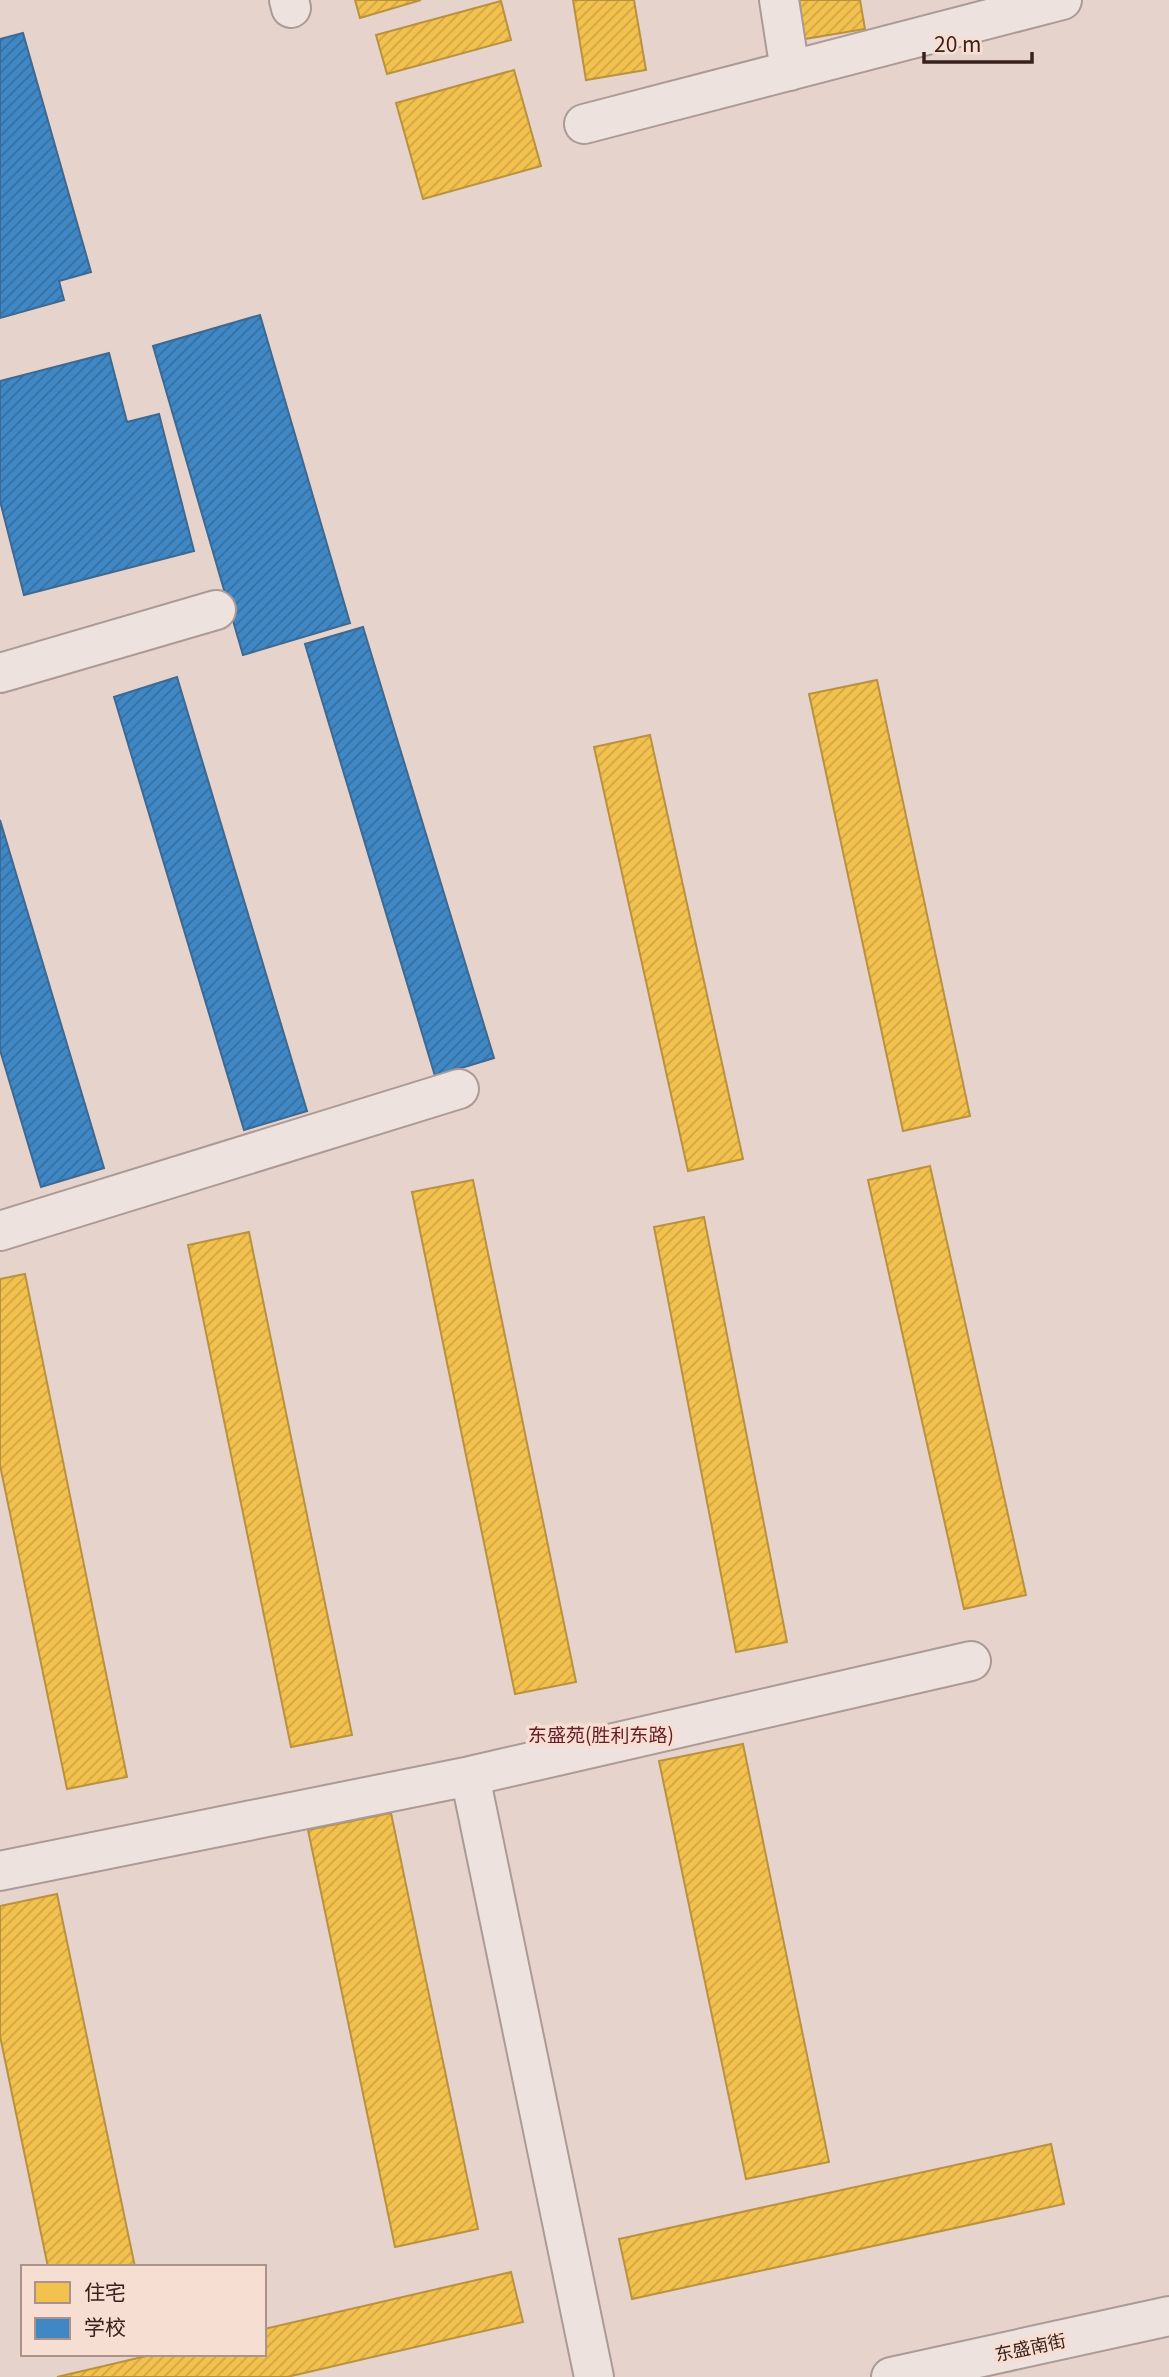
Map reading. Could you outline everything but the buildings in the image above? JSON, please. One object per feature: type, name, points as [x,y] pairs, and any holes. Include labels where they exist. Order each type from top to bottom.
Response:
[{"type":"street","points":[[779,0],[790,71]]},
{"type":"street","points":[[584,124],[790,71],[993,9],[1062,0]]},
{"type":"street","points":[[1,668],[216,610]]},
{"type":"street","points":[[0,1231],[459,1089]]},
{"type":"street","points":[[0,1871],[470,1776],[971,1661]]},
{"type":"street","points":[[470,1776],[594,2377]]},
{"type":"street","name":"东盛南街","points":[[891,2377],[1169,2316]]},
{"type":"district","name":"东盛苑(胜利东路)","points":[[601,1733]]}]
